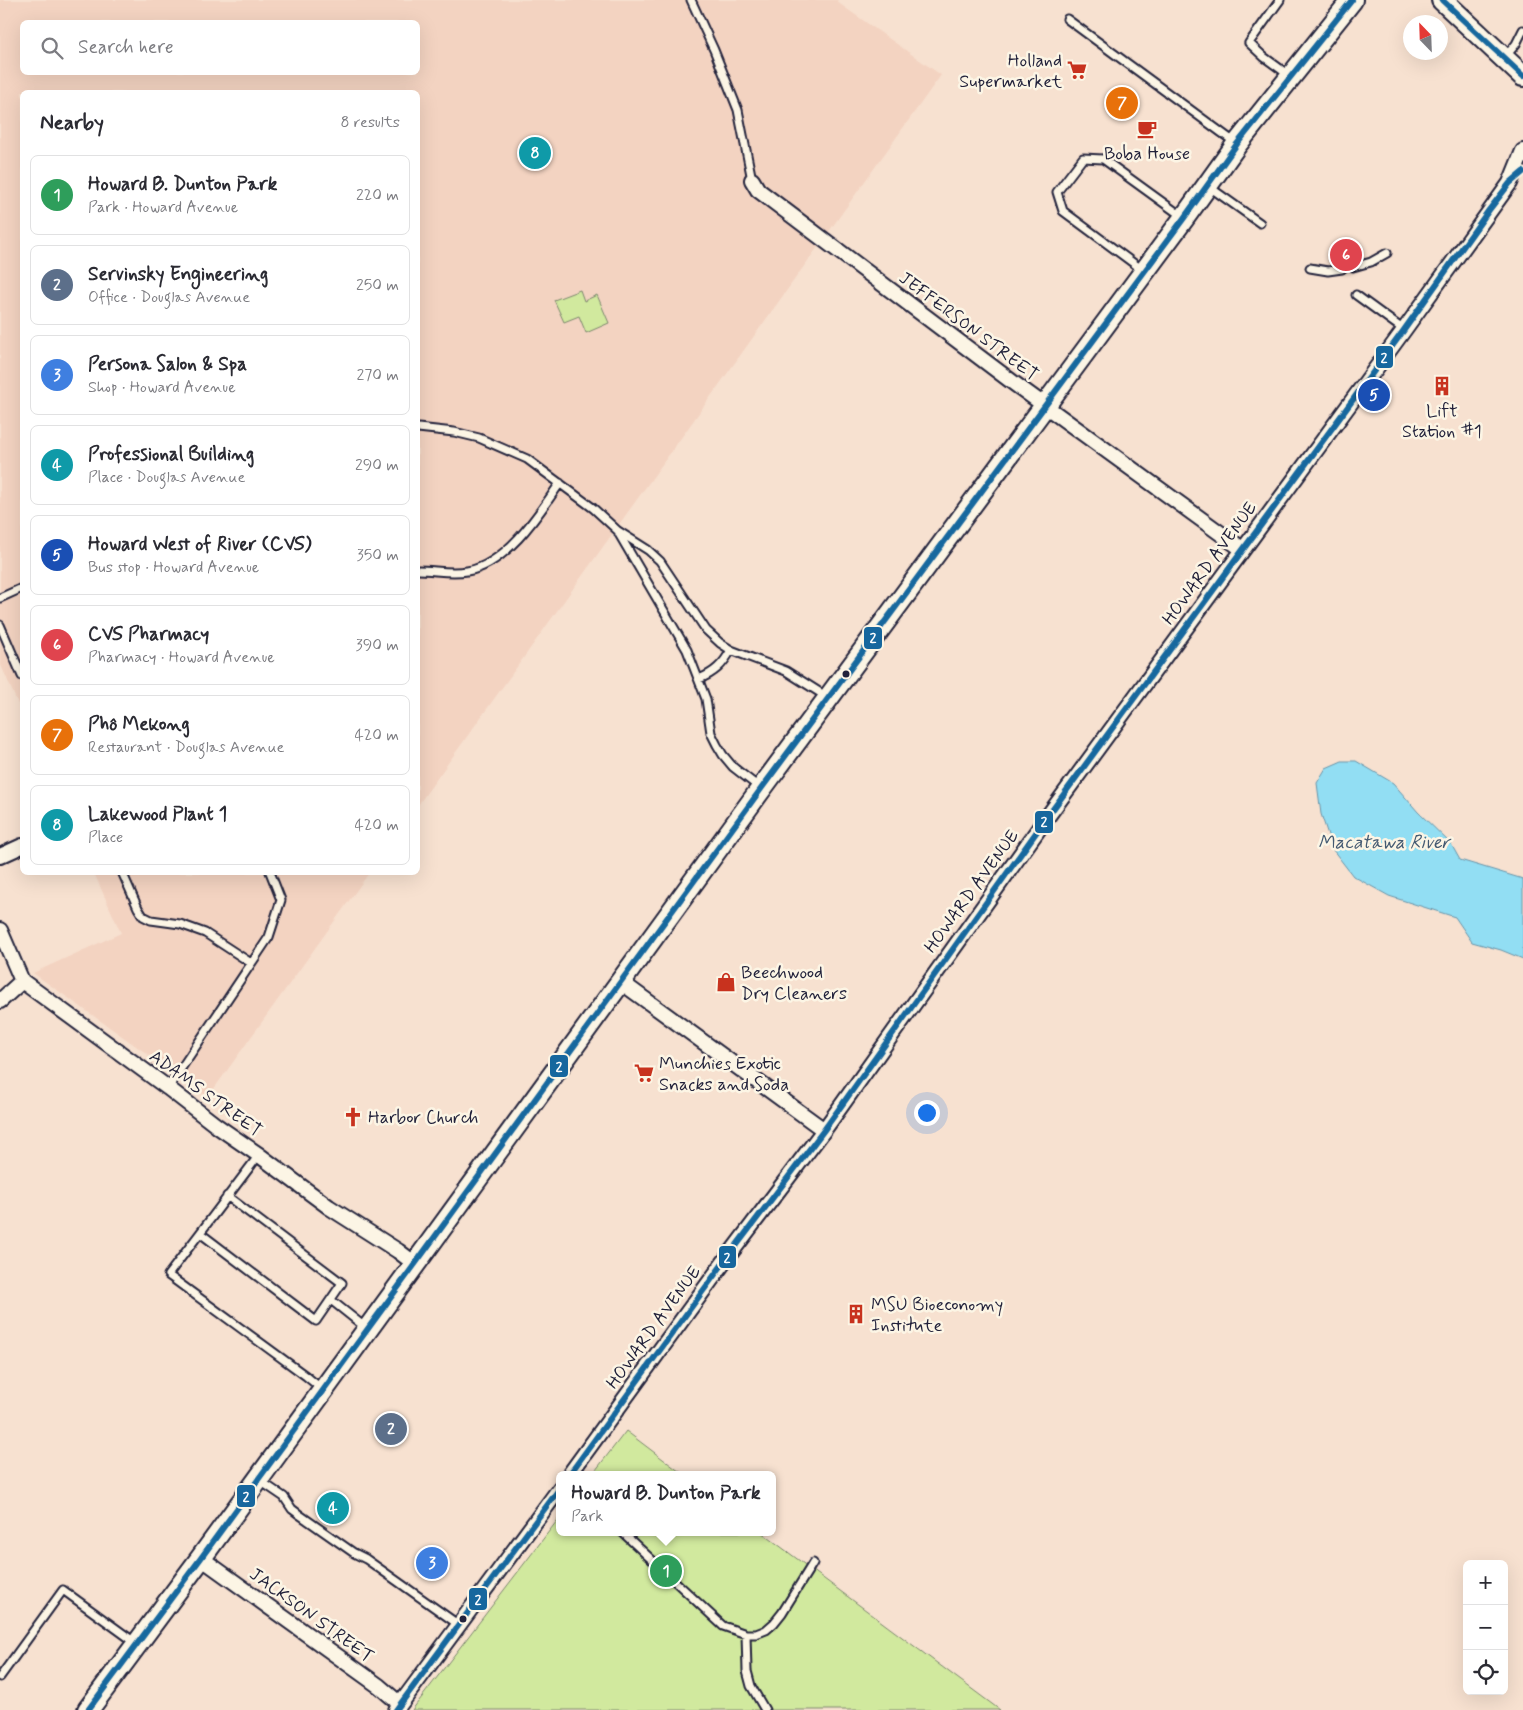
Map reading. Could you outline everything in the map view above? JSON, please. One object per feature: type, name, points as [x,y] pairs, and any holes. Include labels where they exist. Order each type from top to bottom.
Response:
[{"type":"street","points":[[1442,0],[1523,76]]},
{"type":"street","points":[[88,1710],[201,1558],[761,789],[1208,186],[1237,144],[1347,3]]},
{"type":"street","name":"HOWARD AVENUE","points":[[1510,183],[1523,150]]},
{"type":"street","name":"HOWARD AVENUE","points":[[573,1471],[715,1274],[824,1130],[1242,548],[1404,330],[1510,183],[1523,172]]},
{"type":"street","name":"JEFFERSON STREET","points":[[752,180],[758,190],[768,198],[1242,548]]},
{"type":"street","points":[[0,856],[20,847]]},
{"type":"street","points":[[0,930],[22,981],[0,1001]]},
{"type":"street","name":"ADAMS STREET","points":[[22,981],[329,1207],[415,1264]]},
{"type":"street","points":[[621,982],[824,1130]]},
{"type":"street","points":[[401,1708],[556,1494]]},
{"type":"street","name":"JACKSON STREET","points":[[201,1558],[379,1686],[401,1708]]},
{"type":"lane","points":[[691,0],[714,50],[738,110],[752,180]]},
{"type":"lane","points":[[1280,0],[1249,43],[1290,76]]},
{"type":"lane","points":[[1068,19],[1237,144]]},
{"type":"lane","points":[[1504,58],[1516,44],[1523,30]]},
{"type":"lane","points":[[1144,271],[1063,211],[1058,192],[1083,158],[1103,159],[1184,218]]},
{"type":"lane","points":[[1208,186],[1260,223]]},
{"type":"lane","points":[[1353,267],[1371,262],[1387,252]]},
{"type":"lane","points":[[1310,268],[1328,271],[1342,269]]},
{"type":"lane","points":[[1356,295],[1404,330]]},
{"type":"lane","points":[[420,428],[454,432],[479,438],[527,459],[593,508],[618,531],[648,550],[660,561],[706,630],[720,643],[730,650],[786,671],[829,699]]},
{"type":"lane","points":[[420,570],[467,572],[481,568],[495,560],[518,538],[560,483]]},
{"type":"lane","points":[[618,531],[687,650],[706,699],[711,733],[723,756],[733,767],[761,789]]},
{"type":"lane","points":[[0,598],[20,589]]},
{"type":"lane","points":[[0,624],[20,671]]},
{"type":"lane","points":[[699,679],[710,674],[720,666],[730,650]]},
{"type":"lane","points":[[123,875],[143,916],[151,920],[180,924],[205,933],[251,963]]},
{"type":"lane","points":[[168,1088],[269,937],[281,900],[271,875]]},
{"type":"lane","points":[[259,1155],[168,1275],[323,1390]]},
{"type":"lane","points":[[200,1233],[316,1322],[342,1283],[228,1196]]},
{"type":"lane","points":[[331,1300],[367,1329]]},
{"type":"lane","points":[[258,1479],[284,1497],[292,1510],[354,1554],[366,1559],[460,1626]]},
{"type":"lane","points":[[626,1536],[723,1626],[746,1634],[756,1634],[766,1630],[774,1623],[813,1563]]},
{"type":"lane","points":[[0,1677],[63,1590],[136,1643]]},
{"type":"lane","points":[[746,1634],[747,1671],[751,1686],[765,1710]]},
{"type":"shaded area","points":[[0,0],[838,0],[837,2],[941,75],[420,802],[420,90],[20,90],[20,708],[0,663]]},
{"type":"shaded area","points":[[95,875],[368,875],[208,1097],[33,973],[121,933]]},
{"type":"green space","points":[[580,290],[584,301],[597,295],[609,323],[586,333],[579,316],[564,322],[554,300]]},
{"type":"green space","points":[[626,1431],[679,1471],[595,1471]]},
{"type":"green space","points":[[556,1522],[556,1536],[766,1536],[1000,1710],[412,1710]]},
{"type":"water","name":"Macatawa River","points":[[1342,761],[1356,761],[1393,783],[1418,812],[1451,844],[1460,860],[1523,879],[1523,959],[1501,950],[1472,942],[1455,917],[1389,896],[1353,876],[1333,850],[1321,814],[1317,783],[1326,768]]},
{"type":"transit line","name":"2","points":[[88,1710],[201,1558],[761,789],[1237,144],[1352,0]]},
{"type":"transit line","name":"2","points":[[1442,0],[1523,76]]},
{"type":"transit line","name":"2","points":[[572,1471],[727,1258],[824,1130],[1045,820],[1404,330],[1489,210],[1510,183],[1523,172]]},
{"type":"transit line","name":"2","points":[[396,1710],[556,1493]]},
{"type":"place","name":"Holland Supermarket","points":[[1077,70]]},
{"type":"place","name":"Phô Mekong","points":[[1122,103]]},
{"type":"place","name":"Boba House","points":[[1147,129]]},
{"type":"place","name":"Lakewood Plant 1","points":[[535,153]]},
{"type":"place","name":"CVS Pharmacy","points":[[1346,255]]},
{"type":"place","name":"Lift Station #1","points":[[1442,386]]},
{"type":"place","name":"Howard West of River (CVS)","points":[[1374,395]]},
{"type":"place","name":"Beechwood Dry Cleaners","points":[[726,982]]},
{"type":"place","name":"Munchies Exotic Snacks and Soda","points":[[644,1073]]},
{"type":"place","name":"Harbor Church","points":[[353,1117]]},
{"type":"place","name":"MSU Bioeconomy Institute","points":[[856,1314]]},
{"type":"place","name":"Servinsky Engineering","points":[[391,1429]]},
{"type":"place","name":"Professional Building","points":[[333,1508]]},
{"type":"place","name":"Persona Salon & Spa","points":[[432,1563]]},
{"type":"place","name":"Howard B. Dunton Park","points":[[666,1571]]}]
